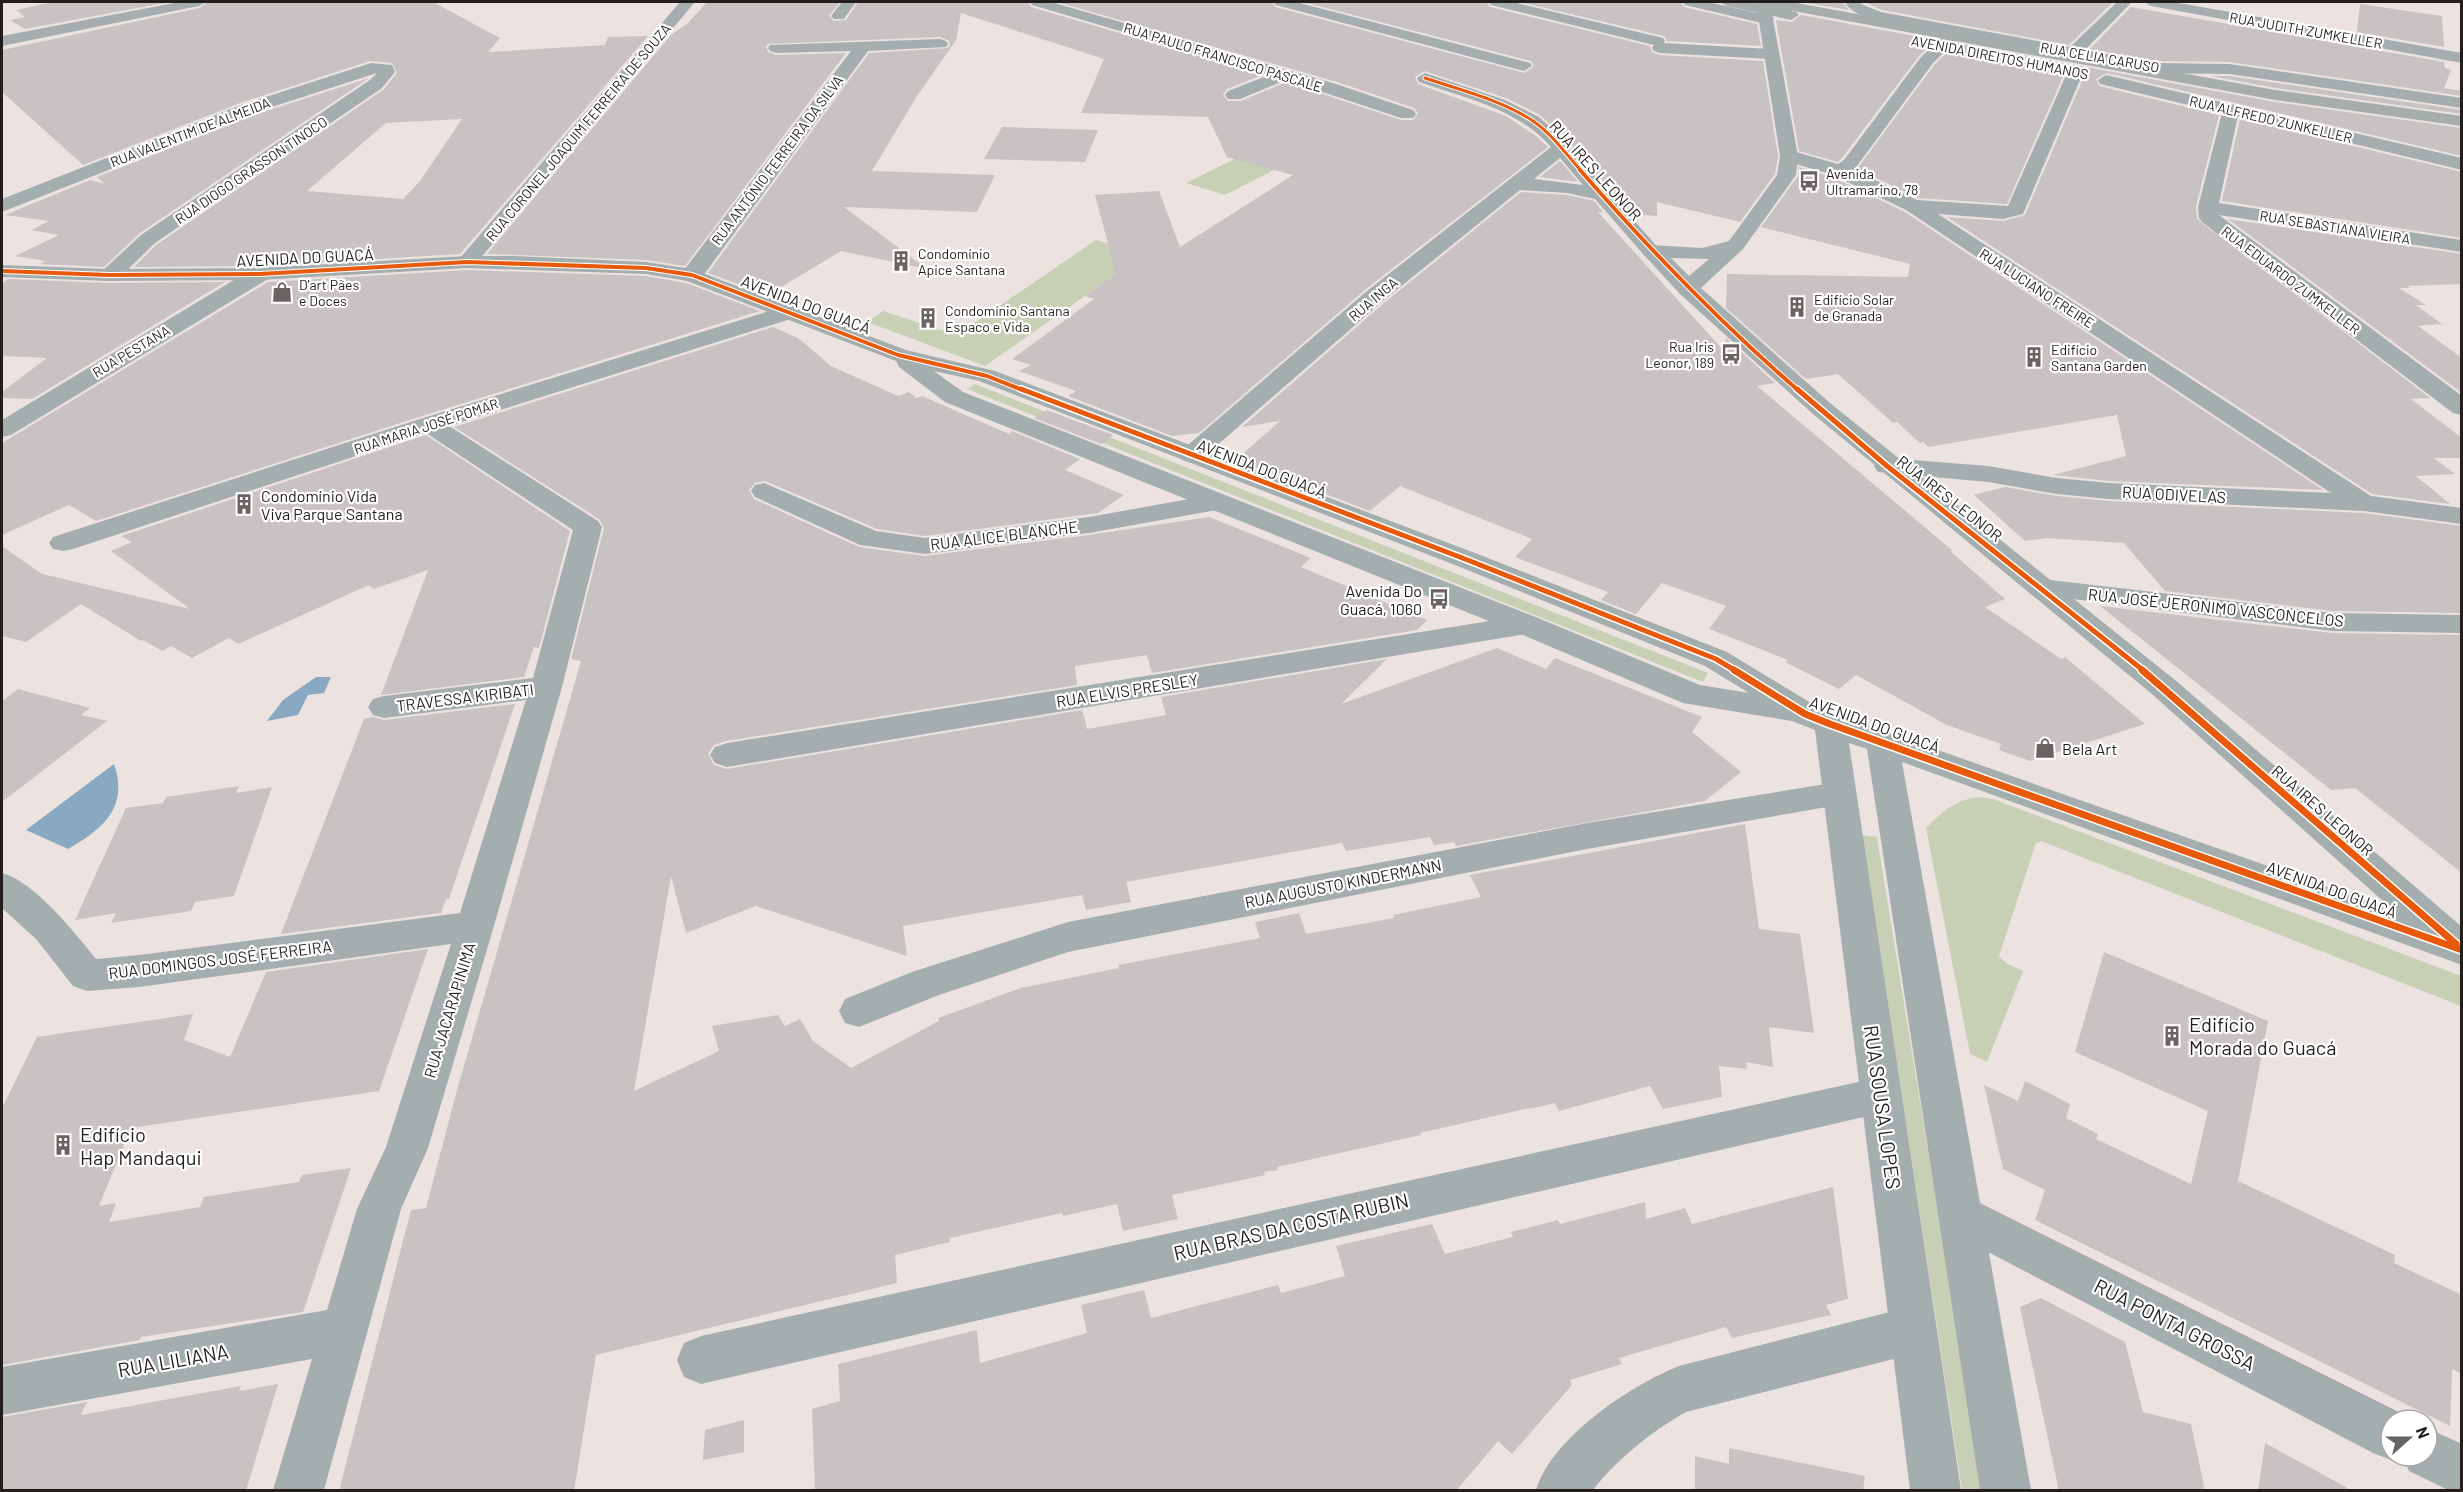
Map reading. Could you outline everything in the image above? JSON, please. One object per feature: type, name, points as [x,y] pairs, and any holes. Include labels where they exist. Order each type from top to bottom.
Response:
[{"type":"main road","name":"AVENIDA DIREITOS HUMANOS","points":[[1727,2],[2274,95],[2462,121]]},
{"type":"main road","name":"AVENIDA DIREITOS HUMANOS","points":[[1947,41],[2078,73],[2274,95]]},
{"type":"street","points":[[2,41],[199,2]]},
{"type":"street","name":"RUA CORONEL JOAQUIM FERREIRA DE SOUZA","points":[[467,262],[688,2]]},
{"type":"street","points":[[839,16],[849,2]]},
{"type":"street","name":"RUA PAULO FRANCISCO PASCALE","points":[[1037,2],[1349,94],[1407,114]]},
{"type":"street","points":[[1281,2],[1524,66]]},
{"type":"street","points":[[1496,2],[1659,44],[1770,54]]},
{"type":"street","points":[[1688,289],[1736,245],[1786,175],[1789,156],[1770,54],[1766,8],[1689,2]]},
{"type":"street","name":"RUA CELIA CARUSO","points":[[1855,2],[1853,4],[1855,7],[1876,16],[2154,68],[2229,69],[2462,103]]},
{"type":"street","points":[[2073,53],[2125,2]]},
{"type":"street","name":"RUA JUDITH ZUMKELLER","points":[[2151,2],[2462,58]]},
{"type":"street","points":[[2220,14],[2231,2]]},
{"type":"street","points":[[1840,171],[1851,164],[1927,60],[1947,41]]},
{"type":"street","points":[[777,48],[940,44]]},
{"type":"street","name":"RUA ANTÔNIO FERREIRA DA SILVA","points":[[692,275],[863,46]]},
{"type":"street","points":[[1405,84],[1441,71],[1454,61],[1460,49]]},
{"type":"street","name":"RUA VALENTIM DE ALMEIDA","points":[[2,206],[256,105],[371,68],[381,67]]},
{"type":"street","name":"RUA DIOGO GRASSON TINOCO","points":[[109,275],[148,239],[376,84],[387,72],[386,68],[381,67]]},
{"type":"street","points":[[1913,206],[2004,213],[2016,210],[2078,73]]},
{"type":"street","name":"RUA ALFREDO ZUNKELLER","points":[[2078,73],[2462,165]]},
{"type":"street","points":[[1234,95],[1284,75]]},
{"type":"street","name":"RUA IRES LEONOR","points":[[1425,78],[1524,115],[1553,139],[1651,251],[1738,338],[1887,466],[2132,661],[2462,950]]},
{"type":"street","points":[[1349,94],[1383,89]]},
{"type":"street","points":[[2208,207],[2230,110]]},
{"type":"street","name":"RUA INGA","points":[[1191,455],[1375,296],[1560,148]]},
{"type":"street","name":"RUA LUCIANO FREIRE","points":[[1789,156],[1840,171],[1913,206],[2364,503]]},
{"type":"street","points":[[1516,184],[1567,187],[1602,195]]},
{"type":"street","name":"RUA SEBASTIANA VIEIRA","points":[[2208,207],[2462,246]]},
{"type":"street","name":"RUA EDUARDO ZUMKELLER","points":[[2208,207],[2209,218],[2462,408]]},
{"type":"street","points":[[1651,251],[1694,254],[1736,245]]},
{"type":"street","name":"AVENIDA DO GUACÁ","points":[[2,271],[109,275],[260,274],[467,262],[622,267],[692,275],[898,355],[987,376],[1465,559],[1716,659],[1817,719]]},
{"type":"street","name":"RUA PESTANA","points":[[2,430],[260,274]]},
{"type":"street","name":"RUA MARIA JOSÉ POMAR","points":[[63,543],[429,424],[789,312]]},
{"type":"street","name":"AVENIDA DO GUACÁ","points":[[898,355],[954,397],[1527,625],[1695,695],[1817,719],[2462,950]]},
{"type":"street","name":"RUA JACARAPINIMA","points":[[299,1491],[379,1209],[407,1148],[475,926],[546,687],[588,527],[429,424]]},
{"type":"street","name":"RUA ODIVELAS","points":[[1887,466],[1988,474],[2057,486],[2109,491],[2364,503],[2462,516]]},
{"type":"street","name":"RUA ALICE BLANCHE","points":[[764,492],[870,539],[925,546],[1089,525],[1217,502]]},
{"type":"street","name":"RUA JOSÉ JERONIMO VASCONCELOS","points":[[2042,588],[2321,621],[2462,624]]},
{"type":"street","name":"RUA ELVIS PRESLEY","points":[[727,755],[1527,625]]},
{"type":"street","name":"TRAVESSA KIRIBATI","points":[[384,707],[546,687]]},
{"type":"street","name":"RUA SOUSA LOPES","points":[[1817,719],[1838,794],[1936,1491]]},
{"type":"street","points":[[1882,741],[2006,1491]]},
{"type":"street","name":"RUA AUGUSTO KINDERMANN","points":[[859,1011],[926,983],[1068,937],[1587,836],[1838,794]]},
{"type":"street","name":"RUA DOMINGOS JOSÉ FERREIRA","points":[[2,887],[49,929],[87,975],[139,971],[475,926]]},
{"type":"street","name":"RUA BRAS DA COSTA RUBIN","points":[[700,1360],[1881,1095]]},
{"type":"street","name":"RUA PONTA GROSSA","points":[[1960,1214],[2379,1429]]},
{"type":"street","name":"RUA LILIANA","points":[[2,1390],[345,1330]]},
{"type":"street","points":[[1561,1491],[1589,1454],[1652,1404],[1679,1390],[1913,1330]]},
{"type":"street","points":[[2439,1459],[2462,1471]]},
{"type":"green space","points":[[1243,155],[1280,167],[1225,195],[1186,183]]},
{"type":"green space","points":[[1096,240],[1145,254],[985,366],[867,322],[883,311],[957,335]]},
{"type":"green space","points":[[975,384],[1708,673],[1703,682],[967,389]]},
{"type":"green space","points":[[1979,797],[1993,799],[2461,976],[2461,1006],[2041,841],[2036,843],[1999,956],[2006,963],[2023,971],[1987,1062],[1970,1054],[1926,828],[1950,807]]},
{"type":"green space","points":[[1862,835],[1877,837],[1983,1490],[1962,1490]]},
{"type":"water","points":[[316,677],[331,677],[324,693],[308,695],[298,715],[267,721],[283,700]]},
{"type":"water","points":[[114,764],[118,779],[115,805],[102,825],[92,833],[68,849],[26,830]]},
{"type":"building","points":[[52,2],[170,2],[25,29],[10,20],[25,17],[16,10]]},
{"type":"building","points":[[208,2],[433,2],[500,38],[488,52],[605,45],[608,37],[648,36],[460,254],[260,266],[134,267],[156,245],[383,90],[397,73],[392,63],[370,61],[240,103],[83,165],[2,92],[2,50],[199,8]],"holes":[[[462,119],[420,181],[403,199],[307,191],[386,123]]]},
{"type":"building","points":[[707,2],[840,2],[829,16],[834,21],[846,20],[858,2],[1028,2],[1031,7],[1262,75],[1227,89],[1223,95],[1228,101],[1241,101],[1286,82],[1401,120],[1413,120],[1418,113],[1414,108],[1337,82],[1057,2],[1272,2],[1275,7],[1525,73],[1534,66],[1531,61],[1303,2],[1487,2],[1490,7],[1650,46],[1652,52],[1659,55],[1763,61],[1778,156],[1775,174],[1740,222],[1657,202],[1657,216],[1632,214],[1561,134],[1540,115],[1506,98],[1424,71],[1415,77],[1418,84],[1506,116],[1548,147],[1366,289],[1199,433],[1172,436],[1068,396],[1076,391],[1019,371],[1031,365],[1012,359],[1094,299],[1085,296],[1116,274],[1095,195],[1159,191],[1180,247],[1293,175],[1227,157],[1208,117],[1081,113],[1104,59],[961,13],[956,40],[917,96],[872,171],[995,175],[977,212],[844,207],[927,269],[841,251],[768,295],[708,273],[869,53],[948,48],[950,45],[948,40],[940,37],[768,44],[766,47],[768,52],[776,55],[846,53],[685,266],[646,260],[487,254],[671,35],[688,23]]},
{"type":"building","points":[[1520,2],[1681,2],[1684,7],[1757,24],[1761,46],[1667,41],[1664,36]]},
{"type":"building","points":[[1801,2],[1845,2],[1849,10]]},
{"type":"building","points":[[1864,2],[2112,3],[2069,45],[1882,10]]},
{"type":"building","points":[[2360,4],[2442,16],[2444,47],[2357,32]]},
{"type":"building","points":[[2131,7],[2444,62],[2445,68],[2451,70],[2444,88],[2462,91],[2462,96],[2229,62],[2155,61],[2090,49]]},
{"type":"building","points":[[1801,15],[1936,40],[1919,56],[1838,162],[1799,151],[1776,20],[1792,22]]},
{"type":"building","points":[[1957,43],[2275,102],[2462,128],[2462,156],[2107,73],[2096,79],[2099,86],[2219,115],[2196,206],[2197,219],[2430,398],[2411,399],[2462,438],[2462,458],[2434,458],[2455,474],[2416,476],[2450,504],[2372,494],[1947,217],[2003,221],[2025,215],[2085,74],[2081,67],[2074,66],[2065,72],[2007,204],[1918,198],[1857,169],[1935,64]]},
{"type":"building","points":[[2211,76],[2229,76],[2462,110],[2462,114],[2275,88]]},
{"type":"building","points":[[369,78],[140,233],[104,267],[40,264],[46,261],[15,256],[59,235],[31,230],[49,221],[5,215],[90,180],[105,184],[97,177],[254,115]]},
{"type":"building","points":[[2240,119],[2462,172],[2462,238],[2222,201]]},
{"type":"building","points":[[1002,127],[1098,130],[1085,162],[984,159]]},
{"type":"building","points":[[1560,161],[1578,182],[1540,177]]},
{"type":"building","points":[[1799,167],[1832,177],[1905,212],[2323,490],[2109,481],[2053,475],[2126,456],[2117,415],[1928,447],[1923,442],[1920,443],[1897,422],[1893,423],[1838,374],[1806,379],[1726,308],[1727,274],[1908,277],[1910,264],[1761,227],[1798,176]]},
{"type":"building","points":[[1521,192],[1567,195],[1594,201],[1603,212],[1598,212],[1725,352],[1726,338],[1775,383],[1757,386],[1953,551],[1950,551],[2005,599],[1985,607],[2061,659],[2065,657],[2145,724],[2030,761],[1999,750],[2001,744],[1947,725],[1856,675],[1839,689],[1785,662],[1788,660],[1709,629],[1726,606],[1662,583],[1636,614],[1601,600],[1608,592],[1515,557],[1532,539],[1400,486],[1370,511],[1236,460],[1280,421],[1242,427],[1384,303]]},
{"type":"building","points":[[2228,219],[2462,254],[2462,284],[2399,288],[2426,305],[2416,305],[2442,324],[2418,326],[2462,358],[2462,393]]},
{"type":"building","points":[[467,270],[646,276],[686,283],[760,311],[96,521],[69,505],[2,535],[2,443],[268,282]]},
{"type":"building","points":[[9,279],[109,283],[225,282],[32,399],[2,398],[2,392],[47,358],[2,356],[2,283]]},
{"type":"building","points":[[773,327],[798,338],[831,366],[898,396],[909,392],[916,398],[922,396],[1009,434],[1012,431],[1080,459],[1065,470],[1124,495],[1098,513],[925,536],[877,529],[765,481],[755,483],[749,490],[754,499],[859,547],[925,556],[1209,517],[1311,558],[1301,567],[1427,620],[1417,630],[1152,673],[1147,655],[1075,666],[1077,685],[726,741],[714,745],[708,754],[714,765],[727,769],[1082,710],[1087,729],[1166,715],[1161,697],[1387,659],[1341,704],[1497,648],[1546,669],[1555,658],[1702,717],[1692,732],[1741,772],[1705,801],[1456,846],[1454,842],[1434,845],[1430,837],[1346,851],[1342,843],[1126,882],[1131,902],[1086,910],[1082,895],[903,926],[907,956],[756,906],[686,933],[671,876],[634,1091],[719,1051],[712,1026],[778,1015],[785,1026],[800,1019],[813,1041],[851,1068],[939,1021],[938,1018],[1021,988],[1119,968],[1118,965],[1260,938],[1255,922],[1299,913],[1306,934],[1394,918],[1393,915],[1481,897],[1470,875],[1745,824],[1759,929],[1800,934],[1814,1033],[1769,1027],[1773,1067],[1746,1062],[1747,1069],[1719,1066],[1722,1097],[1663,1109],[1650,1086],[1559,1111],[1555,1103],[1529,1108],[1277,1167],[1278,1170],[1264,1172],[1265,1175],[1172,1195],[1178,1219],[1123,1231],[1117,1204],[1063,1216],[1062,1213],[950,1238],[950,1242],[895,1255],[897,1283],[596,1355],[574,1491],[339,1491],[411,1210],[426,1208],[457,1090],[581,661],[571,659],[604,528],[599,519],[454,427]]},
{"type":"building","points":[[1047,410],[1113,435],[1101,444],[1034,418]]},
{"type":"building","points":[[426,435],[570,531],[539,648],[534,647],[524,677],[381,695],[428,570],[374,589],[369,585],[238,644],[229,638],[192,658],[171,646],[162,651],[141,641],[81,604],[26,642],[2,636],[2,546],[42,574],[190,609],[111,551],[132,542],[121,536]]},
{"type":"building","points":[[2005,487],[2057,496],[2109,501],[2364,513],[2462,526],[2462,613],[2332,611],[2165,591],[2124,543],[2047,538],[2025,541],[1974,495]]},
{"type":"building","points":[[2100,606],[2332,633],[2462,635],[2462,873],[2355,788],[2331,790]]},
{"type":"building","points":[[18,689],[90,708],[81,715],[107,721],[2,802],[2,701]]},
{"type":"building","points":[[515,704],[449,899],[446,899],[441,913],[281,934],[364,719],[372,717],[384,720]]},
{"type":"building","points":[[239,786],[236,793],[272,787],[234,896],[195,902],[191,911],[111,923],[116,913],[75,920],[126,808],[163,803],[166,797]]},
{"type":"building","points":[[428,949],[379,1091],[131,1128],[99,1206],[116,1203],[109,1222],[200,1207],[204,1197],[299,1182],[302,1175],[351,1168],[303,1312],[141,1337],[140,1340],[2,1365],[2,1108],[37,1037],[193,1014],[184,1040],[230,1057],[266,972]]},
{"type":"building","points":[[2104,952],[2268,1021],[2238,1181],[2395,1255],[2394,1263],[2462,1295],[2462,1374],[2452,1369],[2450,1426],[2439,1421],[2439,1408],[2414,1408],[2035,1220],[2045,1190],[2003,1169],[1984,1085],[2018,1101],[2025,1081],[2070,1104],[2066,1118],[2098,1134],[2096,1139],[2191,1184],[2208,1111],[2075,1052]]},
{"type":"building","points":[[1833,1187],[1848,1299],[1826,1305],[1831,1315],[1732,1338],[1726,1327],[1619,1358],[1622,1364],[1570,1380],[1572,1385],[1512,1454],[1498,1441],[1456,1491],[815,1491],[812,1409],[840,1401],[838,1364],[977,1330],[980,1363],[1087,1333],[1081,1305],[1144,1290],[1151,1318],[1278,1285],[1281,1293],[1345,1276],[1336,1246],[1432,1224],[1445,1254],[1513,1237],[1511,1232],[1558,1220],[1560,1224],[1645,1202],[1646,1219],[1685,1208],[1692,1224]]},
{"type":"building","points":[[2041,1298],[2125,1342],[2143,1412],[2191,1424],[2205,1491],[2059,1491],[2020,1307]]},
{"type":"building","points":[[278,1384],[246,1491],[2,1491],[2,1417],[87,1402],[81,1415],[241,1386],[239,1391]]},
{"type":"building","points":[[744,1420],[744,1452],[703,1460],[705,1430]]},
{"type":"building","points":[[2265,1443],[2353,1491],[2258,1491]]},
{"type":"building","points":[[1729,1448],[1865,1476],[1863,1491],[1695,1491],[1695,1456],[1729,1464]]},
{"type":"cycle path","points":[[1425,78],[1499,104],[1533,121],[1553,139],[1651,251],[1738,338],[1887,466],[2132,661],[2456,944]]},
{"type":"cycle path","points":[[2,271],[109,275],[260,274],[467,262],[514,262],[646,268],[692,275],[898,355],[987,376],[1465,559],[1716,659],[1805,714],[1830,724],[2462,950]]},
{"type":"place","name":"Avenida Ultramarino, 78","points":[[1809,181]]},
{"type":"place","name":"Condomínio Apice Santana","points":[[901,261]]},
{"type":"place","name":"D'art Pães e Doces","points":[[282,292]]},
{"type":"place","name":"Edifício Solar de Granada","points":[[1797,307]]},
{"type":"place","name":"Condomínio Santana Espaco e Vida","points":[[928,318]]},
{"type":"place","name":"Rua Iris Leonor, 189","points":[[1731,354]]},
{"type":"place","name":"Edifício Santana Garden","points":[[2034,357]]},
{"type":"place","name":"Condomínio Vida Viva Parque Santana","points":[[244,504]]},
{"type":"place","name":"Avenida Do Guacá, 1060","points":[[1439,599]]},
{"type":"place","name":"Bela Art","points":[[2045,748]]},
{"type":"place","name":"Edifício Morada do Guacá","points":[[2172,1036]]},
{"type":"place","name":"Edifício Hap Mandaqui","points":[[63,1145]]}]
